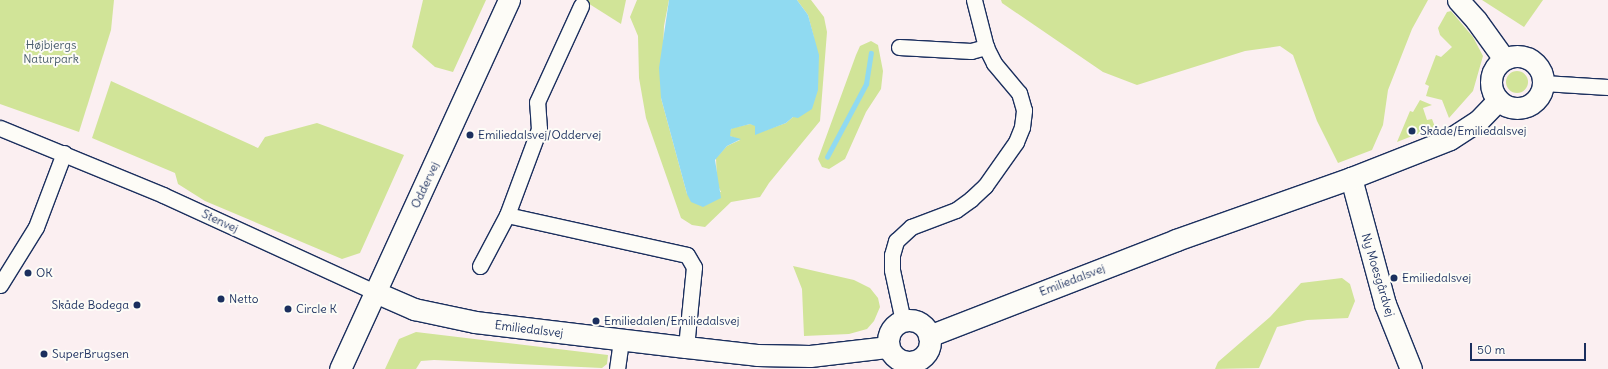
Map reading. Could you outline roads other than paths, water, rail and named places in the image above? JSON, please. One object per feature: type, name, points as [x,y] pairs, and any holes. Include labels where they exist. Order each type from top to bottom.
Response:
[{"type":"street","name":"Oddervej","points":[[340,369],[509,0]]},
{"type":"street","points":[[903,321],[892,270],[892,255],[896,242],[911,227],[956,210],[971,199],[989,180],[1016,142],[1022,127],[1024,110],[1019,93],[994,63],[986,47],[974,0]]},
{"type":"street","points":[[1458,0],[1476,20],[1504,59]]},
{"type":"street","points":[[480,266],[507,216],[539,129],[538,102],[581,6]]},
{"type":"street","points":[[899,47],[971,51],[986,47]]},
{"type":"street","points":[[1513,56],[1531,60],[1538,66],[1543,83],[1541,92],[1530,105],[1514,108],[1498,100],[1494,94],[1491,78],[1494,71],[1504,59],[1513,56]]},
{"type":"street","points":[[1543,83],[1608,87]]},
{"type":"street","name":"Emiliedalsvej","points":[[929,336],[1176,240],[1351,178],[1451,139],[1478,121],[1498,100]]},
{"type":"street","name":"Stenvej","points":[[0,128],[64,153],[375,292]]},
{"type":"street","points":[[0,285],[36,227],[64,153]]},
{"type":"street","name":"Ny Moesgårdvej","points":[[1351,178],[1385,304],[1411,369]]},
{"type":"street","points":[[507,216],[687,255],[694,267],[686,347]]},
{"type":"street","name":"Emiliedalsvej","points":[[375,292],[414,308],[440,315],[621,340],[686,347],[757,354],[810,356],[888,347]]},
{"type":"street","points":[[903,321],[922,325],[929,336],[928,349],[925,355],[915,366],[901,361],[888,347],[887,340],[892,328],[903,321]]},
{"type":"street","points":[[617,369],[621,340]]},
{"type":"water","points":[[669,0],[797,0],[808,15],[819,55],[818,90],[812,109],[798,118],[793,117],[786,123],[755,135],[755,126],[750,124],[731,129],[730,136],[741,139],[727,146],[715,160],[721,198],[703,207],[691,202],[687,194],[661,98],[659,68]]},
{"type":"waterway","points":[[827,157],[866,84],[871,53]]},
{"type":"place","name":"Skåde/Emiliedalsvej","points":[[1412,131]]},
{"type":"place","name":"Emiliedalsvej/Oddervej","points":[[470,135]]},
{"type":"place","name":"OK","points":[[28,273]]},
{"type":"place","name":"Emiliedalsvej","points":[[1394,278]]},
{"type":"place","name":"Netto","points":[[221,299]]},
{"type":"place","name":"Skåde Bodega","points":[[137,305]]},
{"type":"place","name":"Circle K","points":[[288,309]]},
{"type":"place","name":"Emiliedalen/Emiliedalsvej","points":[[596,321]]},
{"type":"place","name":"SuperBrugsen","points":[[44,354]]},
{"type":"park label","name":"Højbjergs Naturpark","points":[[51,52]]}]
